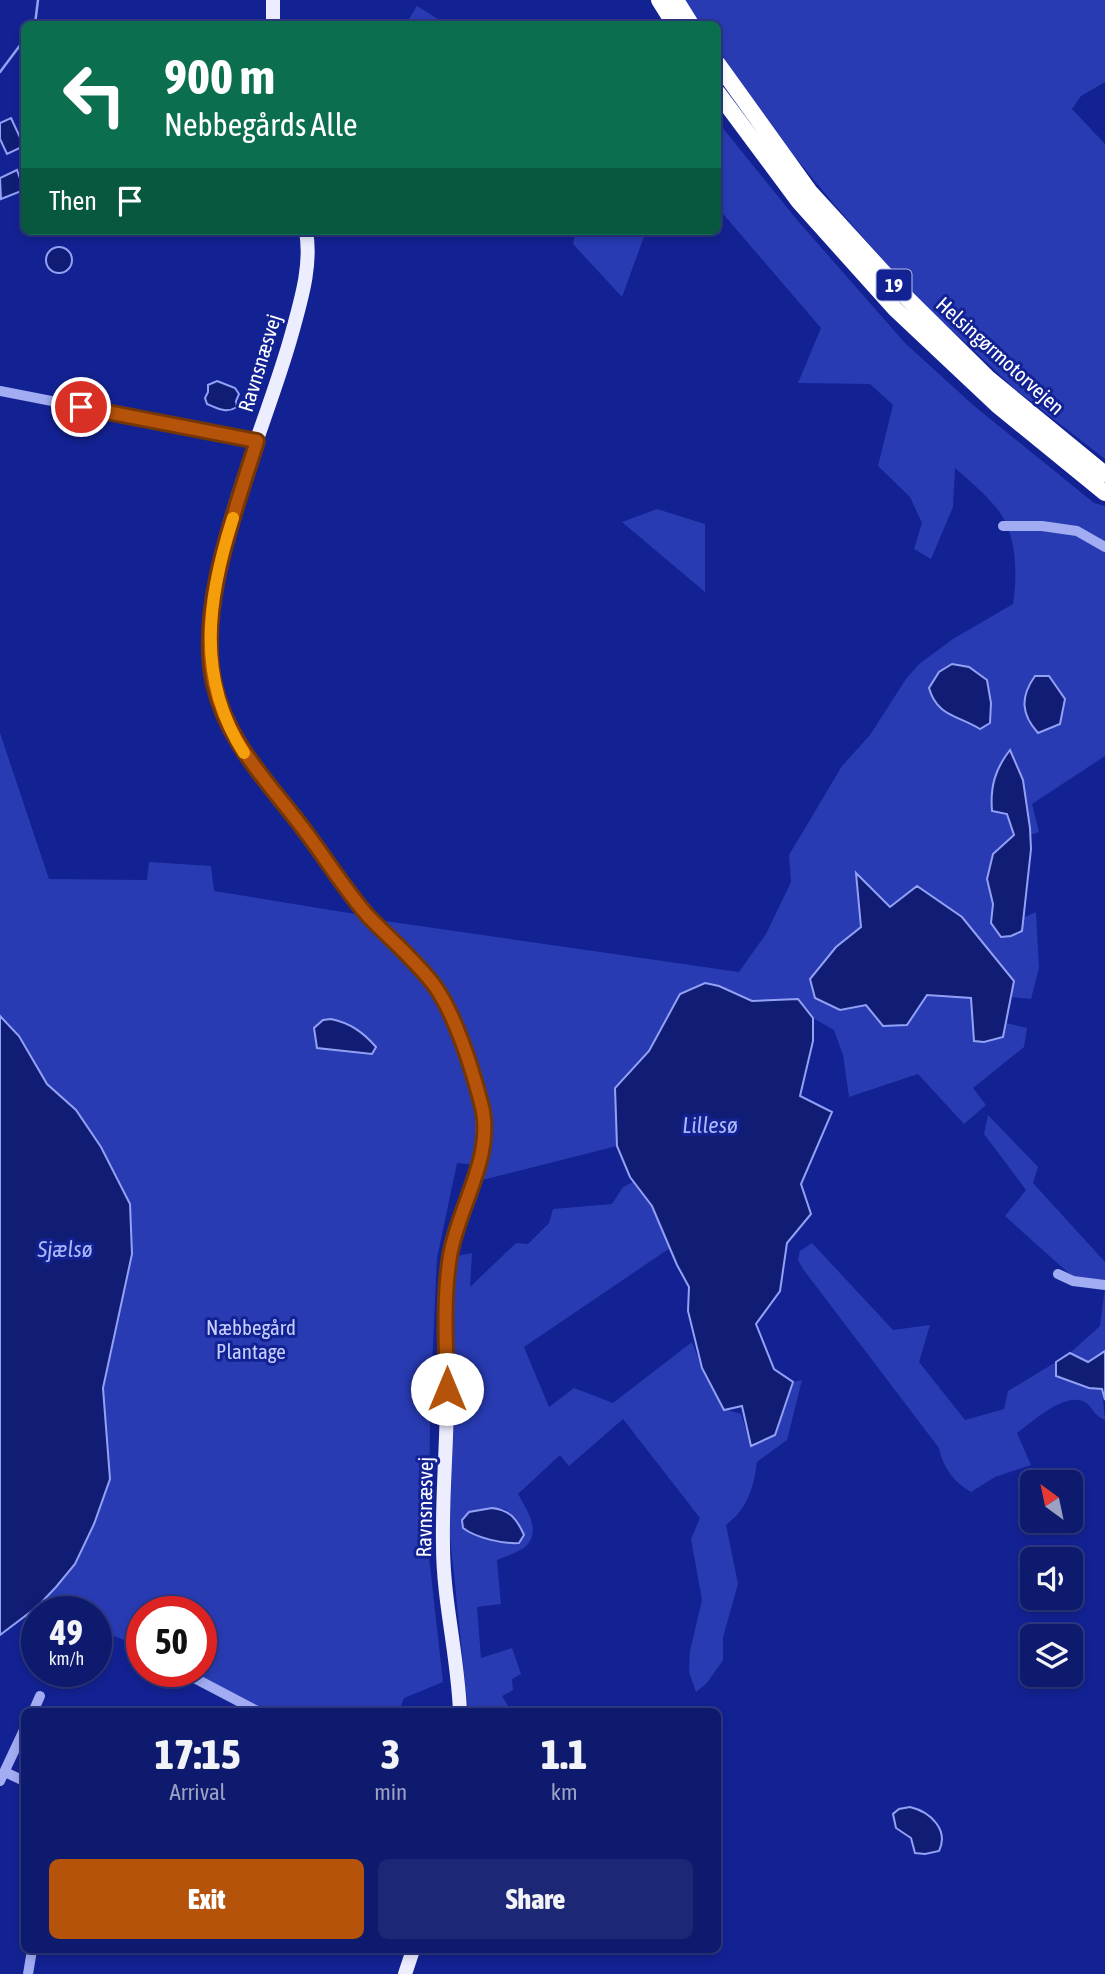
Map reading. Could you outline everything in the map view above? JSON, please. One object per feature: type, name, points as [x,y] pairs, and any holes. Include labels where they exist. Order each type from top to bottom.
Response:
[{"type":"highway","points":[[659,0],[672,21]]},
{"type":"highway","points":[[676,0],[689,21]]},
{"type":"highway","name":"Helsingørmotorvejen","points":[[721,68],[810,192],[906,298],[988,378],[1105,474]]},
{"type":"highway","name":"Helsingørmotorvejen","points":[[721,97],[799,202],[895,309],[997,405],[1105,493]]},
{"type":"main road","points":[[273,0],[273,21]]},
{"type":"main road","name":"Ravnsnæsvej","points":[[306,235],[307,268],[301,302],[224,545],[215,587],[211,656],[213,682],[225,717],[243,751],[366,914],[434,986],[447,1009],[483,1107],[484,1136],[480,1163],[456,1228],[447,1283],[447,1441],[442,1547],[460,1708]]},
{"type":"main road","points":[[405,1974],[412,1953]]},
{"type":"street","points":[[0,391],[257,441]]},
{"type":"street","points":[[1003,526],[1042,526],[1077,531],[1105,547]]},
{"type":"street","points":[[1058,1274],[1073,1281],[1105,1286]]},
{"type":"street","points":[[211,1687],[251,1708]]},
{"type":"street","points":[[35,1708],[40,1696]]},
{"type":"street","points":[[21,1737],[3,1776],[21,1780]]},
{"type":"street","points":[[28,1974],[32,1953]]},
{"type":"green space","points":[[685,0],[1105,0],[1105,82],[1081,96],[1072,109],[1105,144],[1105,459],[1016,390],[914,295],[768,124],[721,54],[721,21],[699,21]]},
{"type":"green space","points":[[417,6],[441,21],[408,21]]},
{"type":"green space","points":[[721,126],[797,220],[905,343],[973,405],[1094,503],[1105,506],[1105,756],[1032,804],[1039,832],[1030,835],[1023,780],[1007,814],[1014,835],[987,879],[993,904],[991,923],[1022,931],[1023,918],[1036,912],[1039,968],[1031,999],[1011,997],[1014,981],[962,917],[917,886],[890,908],[856,875],[861,927],[836,947],[840,1010],[866,1004],[907,1025],[927,995],[971,998],[1003,1038],[1006,1023],[1027,1028],[1024,1047],[973,1088],[986,1105],[964,1124],[918,1074],[849,1097],[843,1055],[834,1030],[813,1018],[798,999],[752,1001],[719,986],[680,994],[649,1051],[615,1088],[617,1146],[482,1180],[489,1140],[487,1108],[451,1009],[378,920],[739,972],[766,934],[791,882],[789,855],[842,766],[870,735],[906,679],[919,664],[953,639],[1013,604],[1015,573],[1012,541],[1005,521],[990,500],[955,468],[953,507],[931,559],[914,549],[922,523],[910,497],[878,466],[893,405],[870,384],[798,383],[821,328],[721,211]]},
{"type":"green space","points":[[575,235],[645,235],[622,297],[573,244]]},
{"type":"green space","points":[[657,509],[705,524],[705,592],[622,522]]},
{"type":"green space","name":"Næbbegård Plantage","points":[[0,733],[49,879],[147,880],[149,862],[211,866],[214,891],[361,915],[432,991],[445,1012],[478,1107],[476,1165],[457,1163],[437,1258],[430,1411],[429,1557],[443,1682],[404,1698],[400,1708],[261,1708],[217,1686],[217,1596],[126,1596],[126,1641],[112,1635],[112,1596],[47,1596],[75,1564],[110,1479],[103,1388],[132,1254],[130,1204],[101,1147],[76,1110],[47,1084],[19,1036],[0,1016]]},
{"type":"green space","points":[[988,1115],[1038,1167],[1033,1183],[1105,1262],[1105,1282],[1074,1278],[1005,1216],[1026,1190],[984,1134]]},
{"type":"green space","points":[[633,1182],[652,1206],[670,1248],[524,1347],[549,1407],[574,1388],[613,1403],[692,1342],[702,1368],[724,1409],[741,1414],[751,1446],[775,1435],[793,1382],[802,1380],[787,1440],[757,1462],[748,1497],[740,1512],[726,1525],[738,1584],[723,1637],[723,1660],[707,1683],[696,1692],[689,1672],[690,1651],[702,1600],[691,1539],[700,1518],[623,1419],[569,1466],[560,1455],[518,1494],[531,1519],[531,1539],[521,1550],[497,1560],[501,1604],[477,1607],[481,1658],[512,1648],[521,1674],[512,1679],[513,1690],[502,1696],[509,1708],[468,1708],[450,1536],[453,1289],[457,1256],[472,1253],[470,1287],[516,1243],[528,1244],[549,1223],[553,1209],[612,1204],[623,1187]],"holes":[[[492,1508],[505,1509],[518,1521],[519,1543],[495,1541],[471,1534]]]},
{"type":"green space","points":[[812,1243],[893,1330],[930,1325],[919,1362],[965,1420],[1004,1409],[1008,1391],[1056,1362],[1056,1376],[1089,1388],[1102,1389],[1105,1420],[1085,1402],[1077,1400],[1059,1404],[1017,1433],[1031,1465],[995,1477],[971,1492],[950,1474],[939,1448],[803,1269],[798,1260],[800,1251]]},
{"type":"green space","points":[[1105,1288],[1105,1351],[1088,1362],[1070,1353],[1100,1326]]},
{"type":"water","points":[[11,118],[21,140],[21,147],[7,154],[0,139],[0,123]]},
{"type":"water","points":[[17,170],[21,191],[1,199],[0,178]]},
{"type":"water","points":[[59,247],[68,251],[72,260],[68,269],[59,273],[50,269],[46,260],[50,251]]},
{"type":"water","points":[[217,381],[235,388],[239,394],[237,407],[225,410],[207,404],[205,398],[208,385]]},
{"type":"water","points":[[952,664],[969,667],[987,680],[991,703],[990,723],[980,729],[943,710],[929,688],[939,672]]},
{"type":"water","points":[[1035,676],[1049,676],[1065,699],[1060,724],[1038,733],[1028,719],[1024,705],[1027,691]]},
{"type":"water","points":[[1010,750],[1023,780],[1031,849],[1022,931],[1001,937],[991,923],[993,904],[987,879],[993,854],[1014,835],[1007,814],[992,811],[993,786],[997,771]]},
{"type":"water","points":[[856,873],[890,907],[917,886],[962,917],[1014,981],[1003,1037],[984,1042],[974,1041],[971,998],[927,995],[907,1025],[883,1026],[866,1005],[840,1010],[815,998],[810,979],[836,947],[861,927]]},
{"type":"water","name":"Lillesø","points":[[705,983],[719,986],[752,1001],[798,999],[813,1018],[813,1041],[800,1096],[832,1112],[801,1184],[811,1214],[787,1243],[780,1291],[756,1324],[774,1369],[793,1382],[775,1435],[751,1446],[742,1406],[724,1410],[702,1368],[688,1311],[689,1287],[652,1206],[630,1177],[617,1146],[615,1088],[649,1051],[680,994]]},
{"type":"water","name":"Sjælsø","points":[[0,1016],[19,1036],[47,1084],[76,1110],[101,1147],[130,1204],[132,1254],[103,1388],[110,1479],[94,1524],[75,1564],[47,1596],[21,1596],[21,1619],[0,1635]]},
{"type":"water","points":[[331,1019],[356,1029],[366,1037],[376,1047],[372,1054],[317,1048],[314,1028],[323,1020]]},
{"type":"water","points":[[1105,1351],[1105,1400],[1102,1389],[1089,1388],[1056,1376],[1056,1362],[1070,1353],[1088,1362]]},
{"type":"water","points":[[492,1508],[508,1513],[516,1520],[524,1535],[519,1543],[490,1540],[463,1528],[462,1520],[469,1512]]},
{"type":"water","points":[[910,1807],[925,1813],[940,1829],[942,1836],[939,1851],[915,1853],[911,1838],[896,1828],[893,1814],[899,1809]]},
{"type":"waterway","points":[[35,21],[38,0]]},
{"type":"waterway","points":[[0,72],[21,44]]},
{"type":"slow traffic","points":[[233,518],[215,587],[210,643],[213,682],[225,717],[244,753]]},
{"type":"route","points":[[81,407],[257,441],[224,545],[215,587],[210,643],[213,682],[225,717],[243,751],[366,914],[434,986],[447,1009],[483,1107],[484,1136],[480,1163],[456,1228],[450,1256],[447,1283],[447,1389]]}]
